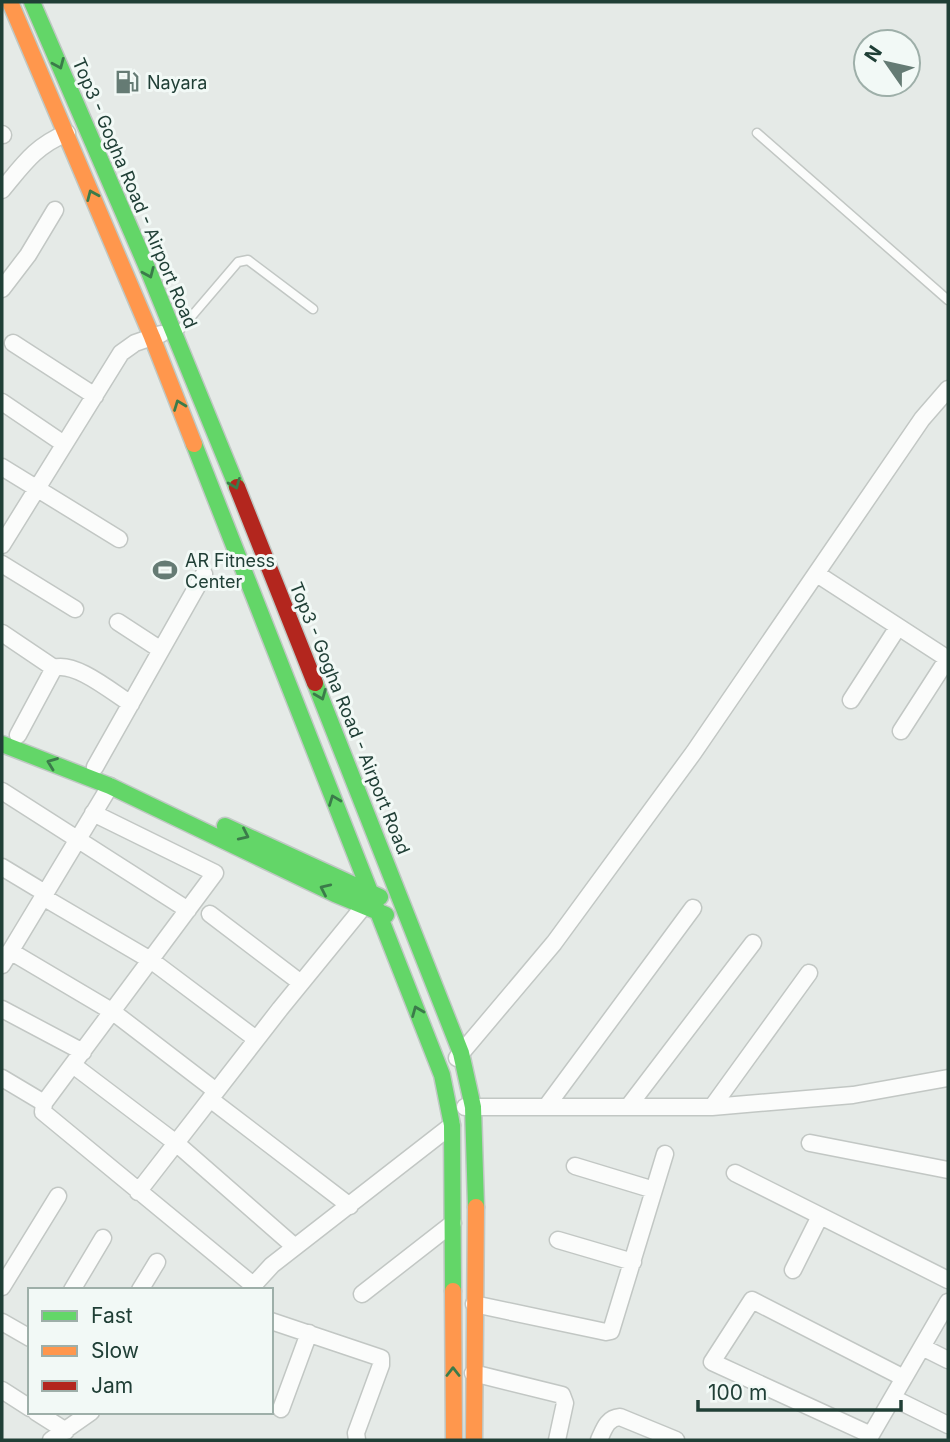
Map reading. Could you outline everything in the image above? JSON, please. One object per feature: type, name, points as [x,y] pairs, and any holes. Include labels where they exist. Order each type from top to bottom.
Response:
[{"type":"main road","points":[[10,2],[152,337],[370,903],[442,1075],[452,1125],[454,1440]]},
{"type":"main road","name":"Top3 - Gogha Road - Airport Road","points":[[32,2],[174,333],[461,1053],[473,1107],[476,1174],[474,1440]]},
{"type":"main road","points":[[2,729],[95,767],[411,925]]},
{"type":"main road","points":[[2,744],[110,786],[370,903],[403,905]]},
{"type":"street","points":[[2,190],[32,154],[66,133]]},
{"type":"street","points":[[2,289],[55,210]]},
{"type":"street","points":[[2,545],[121,353],[135,343],[174,333]]},
{"type":"street","points":[[13,343],[95,396]]},
{"type":"street","points":[[442,1075],[554,943],[694,752],[922,419],[948,389]]},
{"type":"street","points":[[2,402],[64,444]]},
{"type":"street","points":[[2,467],[119,539]]},
{"type":"street","points":[[2,564],[75,609]]},
{"type":"street","points":[[817,574],[948,659],[901,731]]},
{"type":"street","points":[[95,767],[204,575]]},
{"type":"street","points":[[118,622],[161,650]]},
{"type":"street","points":[[851,700],[898,627]]},
{"type":"street","points":[[2,633],[54,668]]},
{"type":"street","points":[[18,735],[54,668],[62,666],[76,669],[131,704]]},
{"type":"street","points":[[110,786],[44,895],[7,948],[113,1012],[349,1206]]},
{"type":"street","points":[[2,791],[188,910]]},
{"type":"street","points":[[93,813],[215,873],[44,1104],[43,1112],[47,1117],[251,1287],[272,1265],[452,1125]]},
{"type":"street","points":[[2,867],[152,961],[256,1040]]},
{"type":"street","points":[[138,1192],[301,983],[370,903]]},
{"type":"street","points":[[546,1107],[693,908]]},
{"type":"street","points":[[210,914],[301,983]]},
{"type":"street","points":[[628,1107],[753,943]]},
{"type":"street","points":[[712,1107],[809,973]]},
{"type":"street","points":[[2,1009],[78,1058],[295,1247]]},
{"type":"street","points":[[449,1107],[712,1107],[853,1095],[948,1078]]},
{"type":"street","points":[[3,1080],[44,1104]]},
{"type":"street","points":[[810,1143],[948,1170]]},
{"type":"street","points":[[474,1304],[611,1331],[665,1154]]},
{"type":"street","points":[[575,1167],[654,1190]]},
{"type":"street","points":[[735,1173],[948,1280]]},
{"type":"street","points":[[2,1287],[58,1196]]},
{"type":"street","points":[[793,1270],[820,1216]]},
{"type":"street","points":[[362,1294],[453,1223]]},
{"type":"street","points":[[73,1288],[103,1238]]},
{"type":"street","points":[[558,1240],[634,1262]]},
{"type":"street","points":[[141,1288],[158,1262]]},
{"type":"street","points":[[904,1378],[751,1300],[712,1362],[870,1438],[948,1303]]},
{"type":"street","points":[[2,1322],[28,1337]]},
{"type":"street","points":[[273,1322],[381,1358],[381,1365],[356,1433],[357,1440]]},
{"type":"street","points":[[281,1409],[309,1334]]},
{"type":"street","points":[[922,1347],[948,1360]]},
{"type":"street","points":[[473,1373],[562,1395],[565,1403],[557,1440]]},
{"type":"street","points":[[2,1390],[28,1407]]},
{"type":"street","points":[[893,1398],[948,1425]]},
{"type":"street","points":[[39,1414],[66,1431]]},
{"type":"street","points":[[51,1440],[88,1414]]},
{"type":"street","points":[[599,1440],[607,1423],[620,1417],[676,1440]]},
{"type":"lane","points":[[757,133],[948,300]]},
{"type":"lane","points":[[174,333],[238,261],[243,259],[313,309]]},
{"type":"traffic: fast","points":[[32,2],[149,272],[237,487]]},
{"type":"traffic: fast","points":[[194,444],[442,1075],[452,1125],[453,1291]]},
{"type":"traffic: fast","points":[[315,683],[461,1053],[473,1107],[476,1207]]},
{"type":"traffic: fast","points":[[2,744],[110,786],[335,894],[386,915]]},
{"type":"traffic: fast","points":[[225,826],[380,897]]},
{"type":"traffic: slow","points":[[10,2],[152,337],[194,444]]},
{"type":"traffic: slow","points":[[474,1440],[476,1207]]},
{"type":"traffic: slow","points":[[453,1291],[454,1440]]},
{"type":"traffic: jam","points":[[237,487],[315,683]]},
{"type":"place","name":"Nayara","points":[[127,82]]},
{"type":"place","name":"AR Fitness Center","points":[[165,570]]}]
